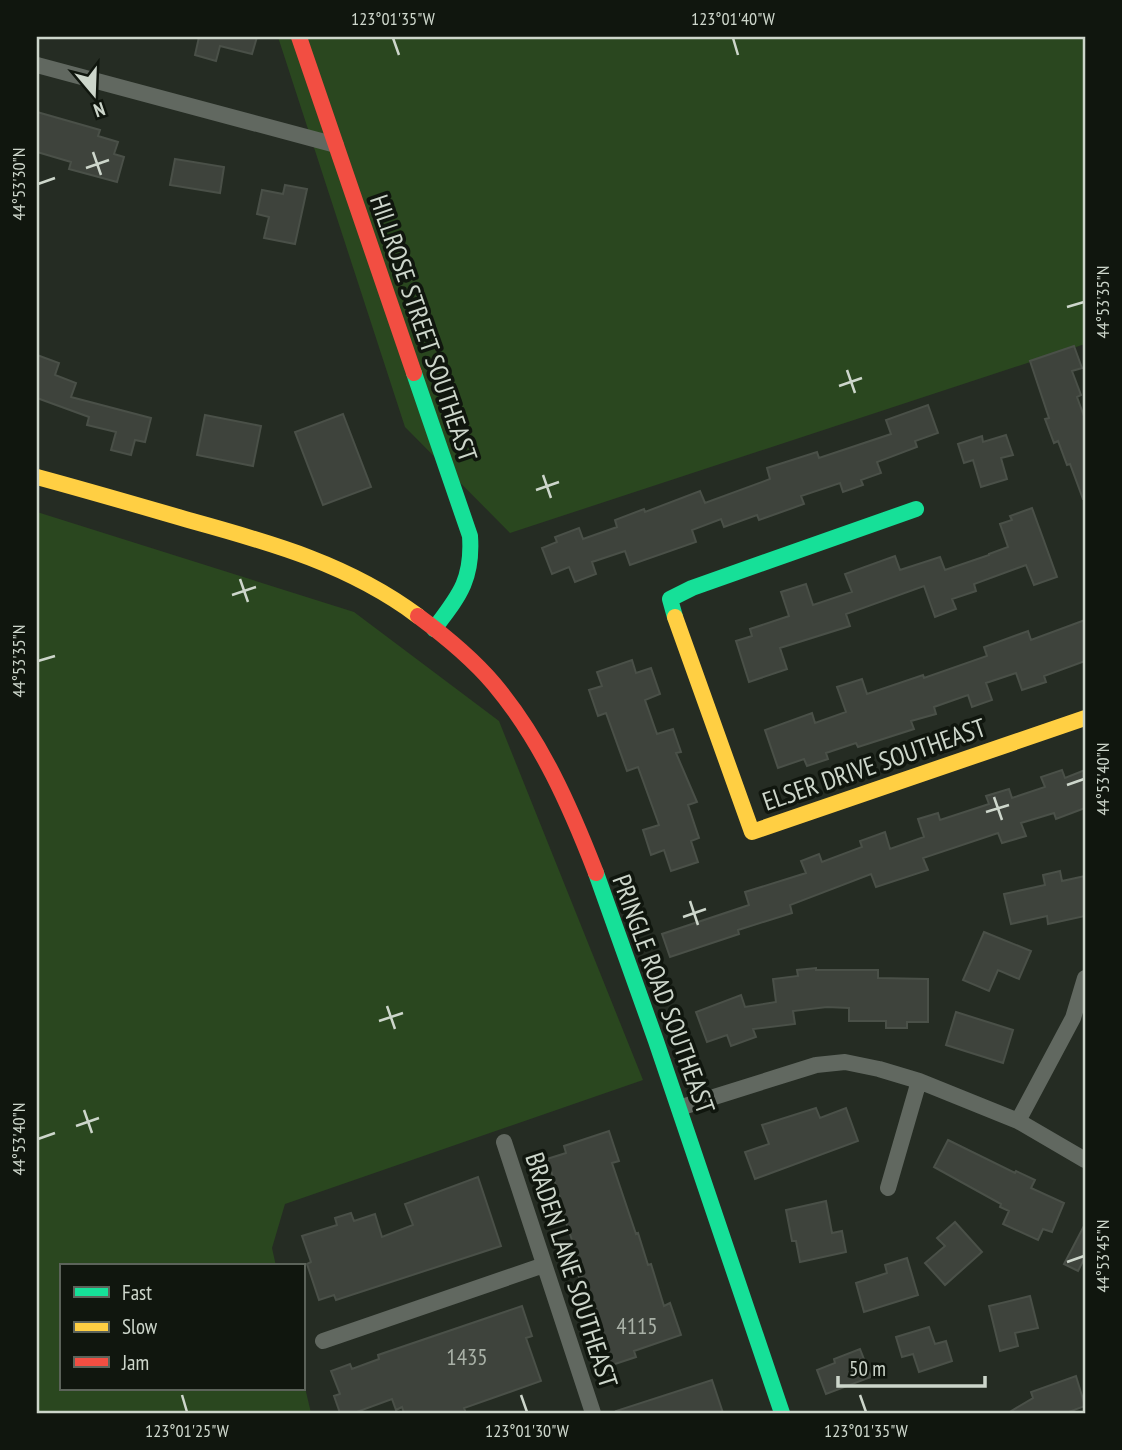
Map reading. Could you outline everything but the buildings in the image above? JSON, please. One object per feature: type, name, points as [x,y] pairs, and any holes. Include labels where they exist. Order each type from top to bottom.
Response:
[{"type":"street","name":"HILLROSE STREET SOUTHEAST","points":[[299,37],[470,536],[472,555],[466,583],[434,629]]},
{"type":"street","points":[[37,65],[336,145]]},
{"type":"street","name":"PRINGLE ROAD SOUTHEAST","points":[[37,477],[262,540],[309,556],[398,601],[454,644],[494,684],[525,726],[559,783],[579,829],[642,1000],[782,1413]]},
{"type":"street","name":"ELSER DRIVE SOUTHEAST","points":[[915,509],[692,588],[670,599],[752,832],[1085,718]]},
{"type":"street","points":[[1018,1121],[1073,1018],[1085,978]]},
{"type":"street","points":[[679,1108],[816,1065],[845,1062],[879,1069],[919,1082],[1018,1121],[1085,1160]]},
{"type":"street","points":[[888,1188],[919,1082]]},
{"type":"street","name":"BRADEN LANE SOUTHEAST","points":[[504,1142],[593,1413]]},
{"type":"street","points":[[323,1341],[544,1265]]},
{"type":"green space","points":[[278,37],[1085,37],[1085,344],[510,533],[405,427]]},
{"type":"green space","points":[[37,512],[354,612],[499,721],[643,1080],[285,1204],[272,1248],[276,1264],[60,1264],[60,1390],[304,1390],[304,1383],[311,1413],[37,1413]]},
{"type":"traffic: fast","points":[[414,373],[470,536],[469,564],[463,587],[434,629]]},
{"type":"traffic: fast","points":[[675,617],[670,599],[692,588],[916,509]]},
{"type":"traffic: fast","points":[[596,873],[782,1413]]},
{"type":"traffic: slow","points":[[37,477],[281,547],[338,569],[392,598],[418,616]]},
{"type":"traffic: slow","points":[[675,617],[752,832],[1085,718]]},
{"type":"traffic: jam","points":[[299,37],[414,373]]},
{"type":"traffic: jam","points":[[418,616],[477,665],[511,705],[553,774],[596,873]]}]
